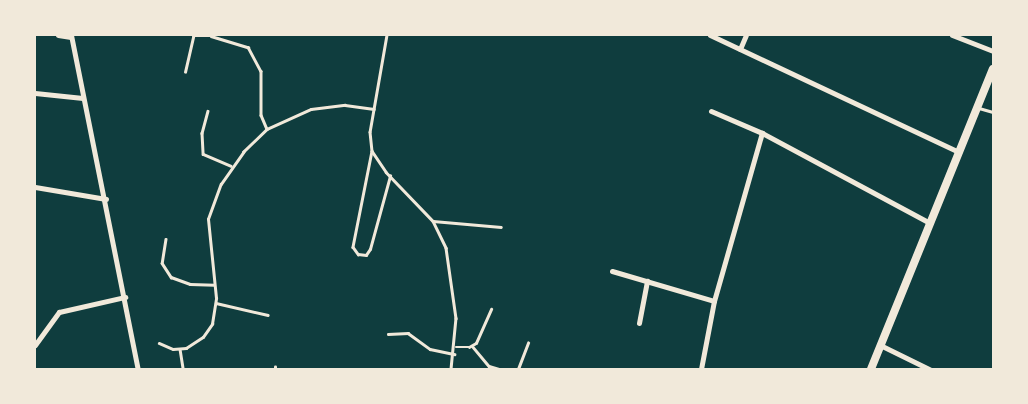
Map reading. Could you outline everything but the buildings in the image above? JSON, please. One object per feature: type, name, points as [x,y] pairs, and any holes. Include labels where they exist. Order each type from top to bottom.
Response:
[{"type":"main road","points":[[871,369],[993,69]]},
{"type":"street","points":[[58,35],[71,36],[106,199],[138,369]]},
{"type":"street","points":[[710,35],[959,152]]},
{"type":"street","points":[[740,49],[746,35]]},
{"type":"street","points":[[952,35],[993,51]]},
{"type":"street","points":[[35,93],[84,98]]},
{"type":"street","points":[[711,111],[762,133],[930,223]]},
{"type":"street","points":[[701,369],[714,301],[762,133]]},
{"type":"street","points":[[35,187],[106,199]]},
{"type":"street","points":[[612,271],[714,301]]},
{"type":"street","points":[[639,323],[647,281]]},
{"type":"street","points":[[35,344],[59,312],[125,297]]},
{"type":"street","points":[[880,345],[929,369]]},
{"type":"lane","points":[[387,35],[374,109],[372,151],[353,247],[358,254],[366,255],[370,249],[390,176]]},
{"type":"lane","points":[[185,72],[195,36],[211,36],[248,47],[261,71],[261,115],[267,129]]},
{"type":"lane","points":[[160,344],[180,349],[204,337],[215,318],[216,303],[208,220],[216,193],[231,166],[267,129],[311,109],[345,105],[374,109]]},
{"type":"lane","points":[[978,107],[993,112]]},
{"type":"lane","points":[[208,111],[202,133],[203,154],[231,166]]},
{"type":"lane","points":[[372,151],[390,176],[433,221],[450,260],[455,290],[456,347],[452,369]]},
{"type":"lane","points":[[433,221],[501,228]]},
{"type":"lane","points":[[166,240],[162,263],[171,276],[190,284],[214,285]]},
{"type":"lane","points":[[216,303],[268,315]]},
{"type":"lane","points":[[472,346],[491,309]]},
{"type":"lane","points":[[388,334],[408,333],[430,349],[454,354]]},
{"type":"lane","points":[[518,369],[528,343]]},
{"type":"lane","points":[[456,347],[472,346]]},
{"type":"lane","points":[[472,346],[489,366],[499,369]]},
{"type":"lane","points":[[180,349],[183,369]]}]
